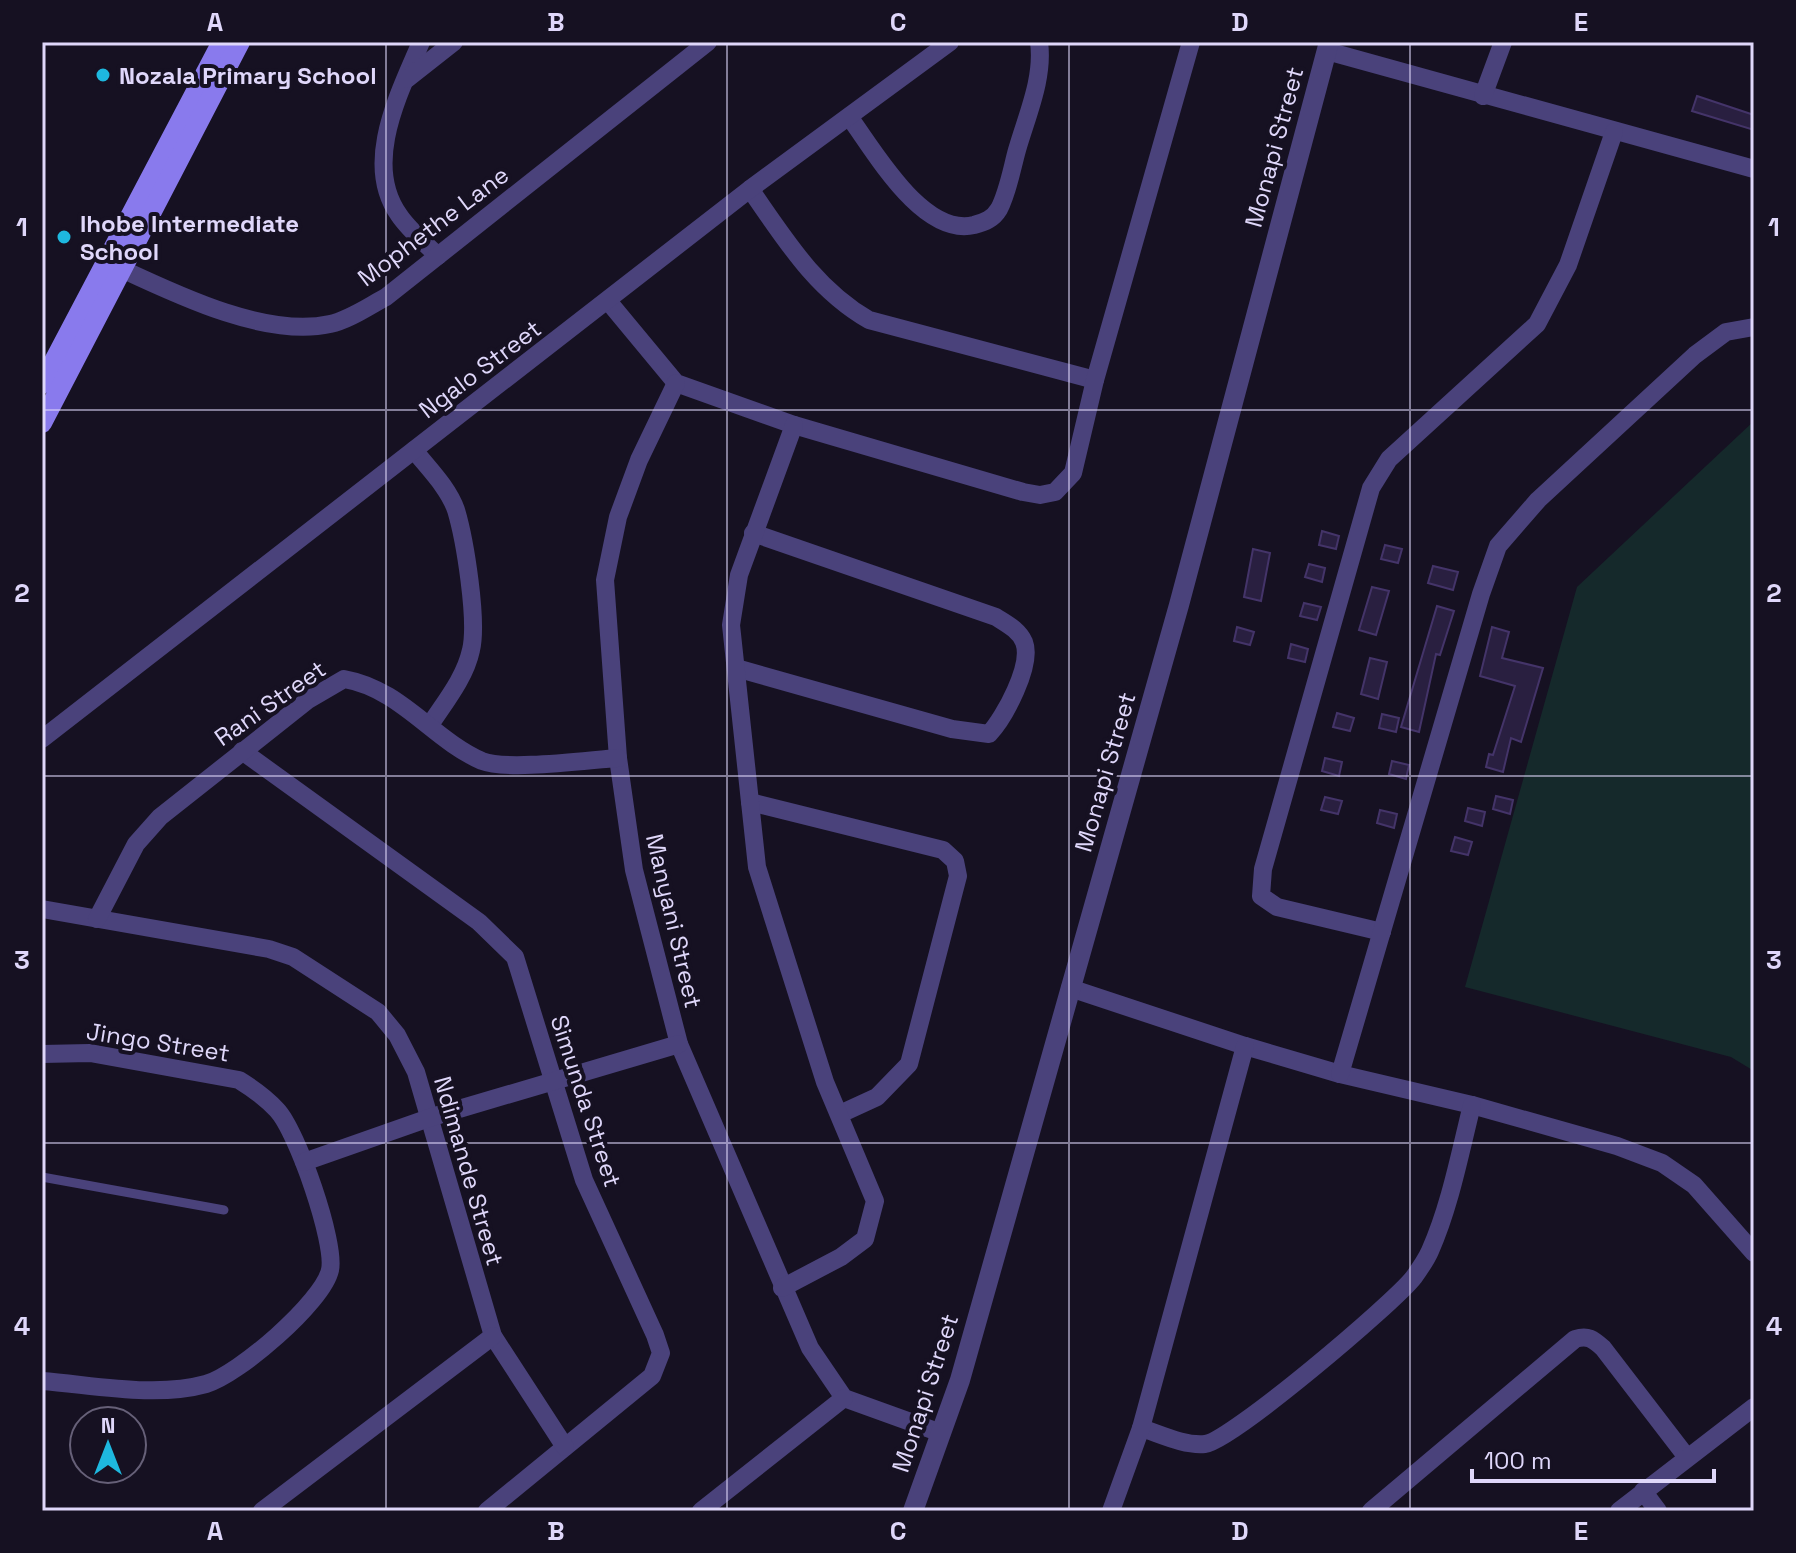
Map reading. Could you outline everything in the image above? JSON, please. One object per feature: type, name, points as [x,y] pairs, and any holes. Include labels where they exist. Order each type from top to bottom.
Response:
[{"type":"main road","points":[[42,423],[114,265],[226,42]]},
{"type":"main road","points":[[42,384],[114,265]]},
{"type":"street","points":[[421,42],[387,129],[386,182],[398,215],[438,256]]},
{"type":"street","points":[[405,81],[454,42]]},
{"type":"street","name":"Mophethe Lane","points":[[114,265],[229,313],[287,326],[331,324],[386,297],[708,42]]},
{"type":"street","name":"Ngalo Street","points":[[42,739],[750,189],[950,42]]},
{"type":"street","points":[[850,118],[920,209],[939,219],[968,226],[988,221],[999,209],[1041,67],[1039,42]]},
{"type":"street","points":[[608,301],[676,383],[794,425],[1040,495],[1055,492],[1073,473],[1095,380],[1191,42]]},
{"type":"street","points":[[1483,96],[1503,42]]},
{"type":"street","points":[[1328,46],[1483,96],[1754,169]]},
{"type":"street","name":"Monapi Street","points":[[913,1511],[960,1380],[1179,605],[1328,46]]},
{"type":"street","points":[[1382,932],[1277,907],[1261,896],[1263,869],[1329,627],[1371,488],[1389,459],[1537,324],[1568,265],[1614,132]]},
{"type":"street","points":[[750,189],[805,267],[839,303],[869,320],[1095,380]]},
{"type":"street","points":[[1340,1074],[1481,594],[1498,546],[1538,500],[1695,355],[1726,332],[1754,327]]},
{"type":"street","name":"Manyani Street","points":[[676,383],[639,460],[618,517],[605,580],[618,758],[634,870],[679,1044],[782,1288],[810,1348],[844,1398]]},
{"type":"street","points":[[782,1288],[841,1257],[865,1239],[872,1222],[875,1201],[825,1082],[757,867],[731,625],[739,575],[794,425]]},
{"type":"street","points":[[414,450],[446,490],[456,510],[472,609],[472,649],[466,667],[430,725]]},
{"type":"street","points":[[736,668],[952,729],[989,734],[1002,721],[1025,661],[1024,643],[1020,636],[996,617],[753,533]]},
{"type":"street","name":"Rani Street","points":[[97,919],[136,844],[152,826],[185,794],[308,700],[344,679],[376,687],[485,762],[513,764],[618,758]]},
{"type":"street","name":"Simunda Street","points":[[242,751],[500,939],[515,957],[584,1180],[661,1353],[652,1376],[487,1511]]},
{"type":"street","points":[[750,802],[943,850],[955,861],[958,876],[909,1064],[877,1097],[840,1114]]},
{"type":"street","name":"Ndimande Street","points":[[42,909],[269,949],[309,966],[378,1012],[397,1035],[416,1072],[432,1117],[493,1336],[565,1447]]},
{"type":"street","points":[[1070,988],[1245,1046],[1340,1074],[1472,1105],[1617,1146],[1662,1163],[1713,1203],[1754,1253]]},
{"type":"street","points":[[304,1162],[432,1117],[679,1044]]},
{"type":"street","points":[[1111,1511],[1141,1428],[1245,1046]]},
{"type":"street","name":"Jingo Street","points":[[42,1054],[90,1053],[239,1080],[279,1112],[304,1162],[329,1246],[331,1266],[318,1293],[265,1345],[218,1380],[189,1387],[150,1389],[42,1381]]},
{"type":"street","points":[[1141,1428],[1188,1443],[1207,1444],[1222,1438],[1273,1402],[1413,1278],[1430,1252],[1472,1105]]},
{"type":"street","points":[[262,1511],[493,1336]]},
{"type":"street","points":[[1371,1511],[1575,1339],[1584,1337],[1593,1339],[1603,1348],[1686,1456]]},
{"type":"street","points":[[701,1511],[844,1398],[941,1433]]},
{"type":"street","points":[[1619,1511],[1686,1456],[1751,1416]]},
{"type":"street","points":[[1643,1491],[1658,1511]]},
{"type":"lane","points":[[42,1177],[224,1210]]},
{"type":"green space","points":[[1754,421],[1754,1071],[1731,1057],[1465,987],[1577,587]]},
{"type":"building","points":[[1697,96],[1754,115],[1754,130],[1692,111]]},
{"type":"building","points":[[1322,531],[1339,536],[1336,549],[1319,545]]},
{"type":"building","points":[[1385,545],[1402,549],[1398,563],[1381,559]]},
{"type":"building","points":[[1253,549],[1270,553],[1261,601],[1244,597]]},
{"type":"building","points":[[1309,564],[1325,568],[1322,582],[1305,577]]},
{"type":"building","points":[[1433,566],[1458,572],[1453,590],[1428,583]]},
{"type":"building","points":[[1372,587],[1389,591],[1376,635],[1359,630]]},
{"type":"building","points":[[1304,603],[1321,607],[1317,620],[1300,616]]},
{"type":"building","points":[[1437,606],[1454,611],[1440,655],[1436,654],[1419,732],[1401,727]]},
{"type":"building","points":[[1237,627],[1254,632],[1250,645],[1234,641]]},
{"type":"building","points":[[1492,627],[1509,632],[1502,658],[1543,668],[1521,742],[1511,738],[1503,772],[1486,767],[1489,754],[1493,755],[1515,686],[1480,676]]},
{"type":"building","points":[[1291,644],[1308,649],[1305,662],[1288,658]]},
{"type":"building","points":[[1370,658],[1387,662],[1378,699],[1361,694]]},
{"type":"building","points":[[1337,713],[1354,718],[1350,731],[1333,727]]},
{"type":"building","points":[[1382,714],[1399,718],[1396,732],[1379,728]]},
{"type":"building","points":[[1325,758],[1342,762],[1339,776],[1322,771]]},
{"type":"building","points":[[1392,761],[1409,765],[1406,779],[1389,774]]},
{"type":"building","points":[[1496,796],[1513,800],[1510,814],[1493,809]]},
{"type":"building","points":[[1325,797],[1342,801],[1338,814],[1321,810]]},
{"type":"building","points":[[1468,808],[1485,812],[1482,826],[1465,821]]},
{"type":"building","points":[[1380,810],[1397,814],[1394,828],[1377,823]]},
{"type":"building","points":[[1455,837],[1472,842],[1468,855],[1451,851]]},
{"type":"place","name":"Nozala Primary School","points":[[103,75]]},
{"type":"place","name":"Ihobe Intermediate School","points":[[64,237]]}]
